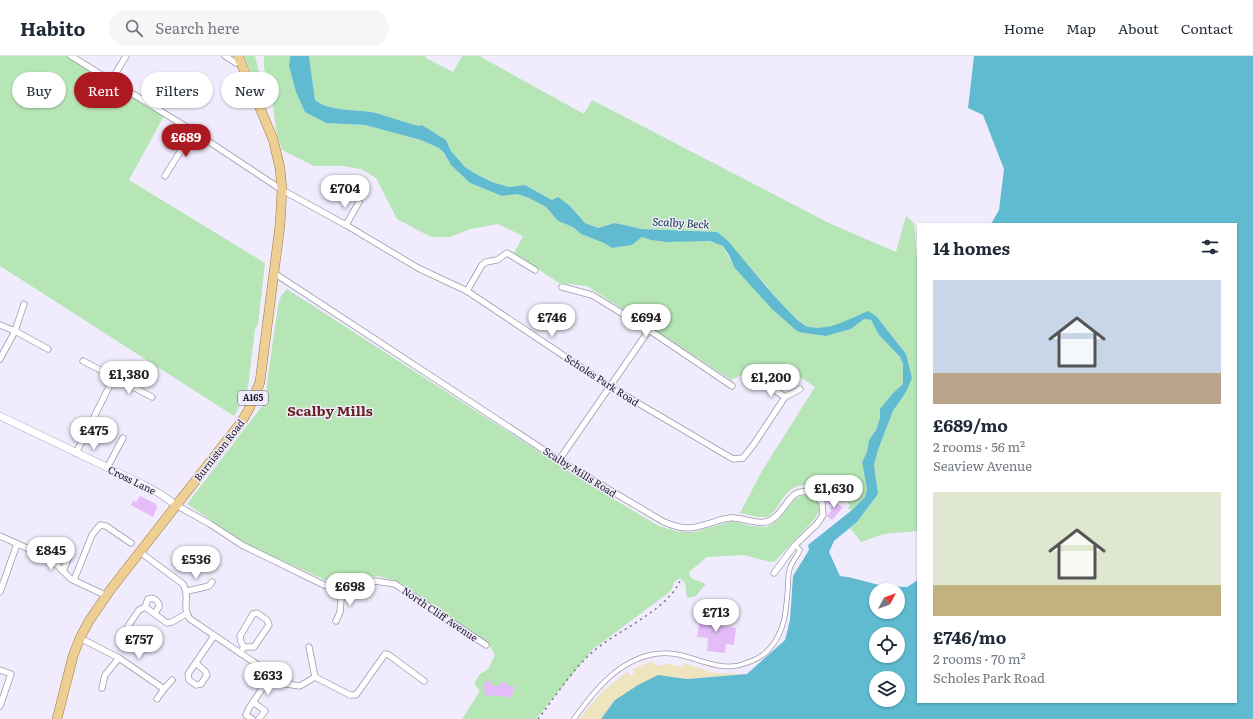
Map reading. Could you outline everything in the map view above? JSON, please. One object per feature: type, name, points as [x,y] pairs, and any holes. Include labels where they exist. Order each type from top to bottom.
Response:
[{"type":"main road","name":"Burniston Road","points":[[57,719],[73,656],[89,621],[140,552],[242,421],[249,409],[260,382],[280,225],[282,190],[280,168],[274,139],[239,59]]},
{"type":"street","name":"Scholes Park Road","points":[[71,56],[97,72]]},
{"type":"street","points":[[116,72],[126,56]]},
{"type":"street","points":[[225,56],[236,63],[239,59]]},
{"type":"street","name":"Scholes Park Road","points":[[133,94],[193,131],[282,190],[346,225],[418,268],[467,291],[609,386],[733,459],[743,458],[785,397],[800,389]]},
{"type":"street","points":[[165,176],[193,131]]},
{"type":"street","points":[[346,225],[359,202]]},
{"type":"street","points":[[467,291],[482,265],[486,262],[497,260],[507,253],[535,270]]},
{"type":"street","name":"Scalby Mills Road","points":[[274,273],[559,460],[664,522],[678,528],[687,529],[729,517],[764,523],[780,513],[793,495],[802,491],[814,493],[822,503],[822,515],[817,524],[795,545],[774,573]]},
{"type":"street","points":[[562,287],[592,295],[649,330],[732,386]]},
{"type":"street","points":[[0,359],[15,331],[24,304]]},
{"type":"street","points":[[0,325],[15,331],[48,349]]},
{"type":"street","points":[[559,460],[649,330]]},
{"type":"street","points":[[83,361],[152,397]]},
{"type":"street","points":[[76,453],[114,377]]},
{"type":"street","points":[[767,385],[785,397]]},
{"type":"street","name":"Cross Lane","points":[[0,416],[162,495],[176,505]]},
{"type":"street","points":[[107,468],[123,438]]},
{"type":"street","name":"North Cliff Avenue","points":[[176,505],[210,524],[242,545],[324,585],[342,588],[375,580],[395,584],[486,645]]},
{"type":"street","points":[[74,580],[92,535],[100,525],[106,526],[131,543]]},
{"type":"street","points":[[0,536],[51,559],[71,579],[107,596]]},
{"type":"street","points":[[0,592],[17,544]]},
{"type":"street","points":[[574,719],[600,686],[626,665],[638,659],[655,654],[680,655],[726,668],[740,666],[762,656],[771,647],[779,635],[784,623],[789,569],[800,550],[795,545]]},
{"type":"street","points":[[140,552],[172,574],[183,584],[188,591],[186,614],[190,619],[286,684],[300,686],[315,677]]},
{"type":"street","points":[[63,571],[69,557]]},
{"type":"street","points":[[188,591],[209,586],[212,582]]},
{"type":"street","points":[[336,621],[340,612],[342,588]]},
{"type":"street","points":[[128,626],[139,610],[145,607],[148,600],[156,599],[159,604],[159,607],[155,613]]},
{"type":"street","points":[[145,607],[167,623],[172,622],[186,614]]},
{"type":"street","points":[[257,613],[267,620],[269,625],[254,647],[244,647],[240,636],[253,614],[257,613]]},
{"type":"street","points":[[196,663],[214,636]]},
{"type":"street","points":[[80,638],[119,658],[164,689]]},
{"type":"street","points":[[240,653],[244,647]]},
{"type":"street","points":[[309,647],[315,677]]},
{"type":"street","points":[[315,677],[350,695],[356,695],[385,654],[389,655],[424,680]]},
{"type":"street","points":[[102,688],[105,675],[119,658]]},
{"type":"street","points":[[0,670],[11,674],[0,706]]},
{"type":"street","points":[[252,719],[246,714],[272,674]]},
{"type":"street","points":[[157,699],[172,680]]},
{"type":"street","points":[[253,702],[265,711],[259,719]]},
{"type":"green space","points":[[0,56],[71,56],[97,72],[74,72],[74,108],[133,108],[133,94],[141,99],[141,108],[155,108],[165,114],[129,180],[265,263],[258,324],[255,329],[248,387],[244,399],[234,416],[0,266]]},
{"type":"green space","points":[[244,56],[255,56],[259,72],[251,72]]},
{"type":"green space","points":[[264,56],[290,56],[289,66],[305,112],[326,123],[365,125],[421,140],[439,148],[451,165],[470,183],[502,196],[517,194],[529,198],[546,207],[558,221],[573,227],[581,234],[604,243],[612,248],[632,245],[642,237],[663,242],[702,241],[723,246],[734,267],[804,333],[826,336],[851,329],[864,319],[871,320],[879,335],[900,357],[903,364],[903,384],[892,394],[880,409],[880,418],[876,430],[869,440],[867,452],[862,462],[867,490],[865,497],[852,510],[848,509],[850,505],[846,501],[844,503],[840,502],[842,499],[832,493],[822,493],[815,487],[805,485],[798,486],[788,492],[773,513],[768,517],[758,517],[740,513],[762,471],[815,387],[800,377],[749,372],[731,380],[587,286],[559,283],[514,253],[523,236],[498,224],[470,229],[450,237],[431,237],[397,219],[376,178],[361,169],[342,166],[314,166],[282,150],[276,130],[273,108],[279,108],[279,72],[265,72]]},
{"type":"green space","points":[[309,56],[426,56],[426,58],[453,72],[462,56],[479,56],[584,114],[592,100],[829,223],[896,252],[906,216],[914,223],[917,259],[917,531],[884,534],[861,542],[850,528],[857,522],[878,494],[874,465],[878,450],[893,411],[906,392],[906,354],[877,317],[855,316],[842,324],[825,328],[807,327],[789,312],[717,232],[642,229],[615,223],[598,228],[585,223],[570,206],[552,200],[525,185],[509,187],[492,182],[476,174],[465,167],[451,151],[446,140],[422,125],[418,126],[376,113],[328,107],[315,100]]},
{"type":"green space","points":[[287,289],[595,488],[659,526],[679,532],[694,532],[733,521],[751,526],[767,527],[777,521],[795,499],[804,495],[811,496],[818,501],[820,510],[813,521],[775,561],[770,562],[744,555],[707,557],[689,572],[691,578],[706,584],[696,596],[687,598],[685,583],[680,578],[674,582],[672,589],[667,594],[593,649],[536,719],[462,719],[480,691],[474,684],[480,674],[488,669],[495,655],[488,643],[402,584],[378,576],[338,583],[325,580],[248,545],[187,504],[263,405],[278,305],[281,296]]},
{"type":"sand","points":[[653,661],[656,666],[669,664],[683,667],[684,663],[715,673],[747,674],[687,679],[658,675],[615,700],[601,719],[579,719],[601,693],[628,671],[630,676],[634,674],[632,669]]},
{"type":"water","points":[[290,56],[309,56],[315,100],[321,104],[328,107],[376,113],[418,126],[422,125],[446,140],[451,151],[465,167],[476,174],[492,182],[509,187],[525,185],[552,200],[558,197],[570,206],[585,223],[598,228],[615,223],[642,229],[717,232],[727,240],[792,315],[809,327],[817,328],[832,326],[868,311],[877,317],[906,354],[912,378],[906,392],[893,411],[878,450],[874,465],[878,494],[857,522],[834,541],[829,552],[840,576],[871,583],[869,583],[869,619],[905,619],[905,587],[917,581],[917,703],[1237,703],[1237,223],[992,223],[999,210],[1004,169],[983,115],[968,108],[974,56],[1253,56],[1253,719],[601,719],[615,700],[638,685],[658,675],[687,679],[747,674],[785,640],[790,620],[793,576],[809,550],[808,545],[852,510],[865,497],[867,489],[862,462],[867,452],[869,440],[876,430],[880,418],[880,409],[892,394],[903,384],[903,364],[900,357],[879,335],[871,320],[864,319],[851,329],[826,336],[797,331],[772,309],[734,267],[723,246],[710,241],[666,242],[642,237],[632,245],[612,248],[604,243],[581,234],[573,227],[558,221],[546,207],[529,198],[517,194],[502,196],[470,183],[451,165],[444,153],[439,148],[421,140],[365,125],[326,123],[305,112],[296,92],[289,66]]},
{"type":"building","points":[[140,496],[156,504],[157,508],[153,517],[131,505],[133,501],[136,502]]},
{"type":"building","points":[[826,498],[843,507],[832,520],[827,516],[832,510],[830,509],[832,506],[826,502]]},
{"type":"building","points":[[701,615],[722,616],[721,626],[736,628],[734,645],[726,644],[725,653],[707,651],[708,638],[697,637]]},
{"type":"building","points":[[487,681],[492,681],[492,685],[502,686],[502,682],[508,682],[508,686],[514,686],[514,694],[512,694],[511,697],[484,695],[484,683]]},
{"type":"railway","points":[[538,719],[572,674],[587,657],[605,642],[654,610],[673,592],[680,581]]},
{"type":"district","name":"Scalby Mills","points":[[330,411]]},
{"type":"water label","name":"Scalby Beck","points":[[681,223]]}]
